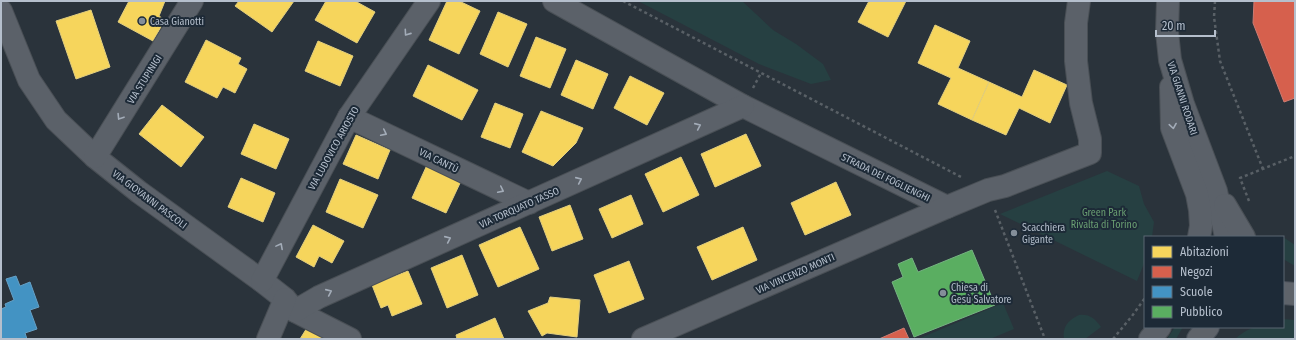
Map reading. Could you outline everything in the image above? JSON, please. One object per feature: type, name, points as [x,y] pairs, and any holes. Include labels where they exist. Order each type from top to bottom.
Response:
[{"type":"main road","points":[[1284,294],[1295,294]]},
{"type":"main road","points":[[1198,339],[1207,328]]},
{"type":"street","name":"VIA STUPINIGI","points":[[95,157],[192,1]]},
{"type":"street","name":"VIA LUDOVICO ARIOSTO","points":[[262,281],[349,117],[429,1]]},
{"type":"street","name":"STRADA DEI FOGLIENGHI","points":[[554,1],[743,106],[947,207]]},
{"type":"street","points":[[947,207],[988,190],[1005,186],[1090,153],[1090,139],[1081,103],[1076,61],[1076,23],[1079,1]]},
{"type":"street","name":"VIA GIANNI RODARI","points":[[1168,1],[1167,32],[1170,60],[1183,104],[1216,191],[1226,236]]},
{"type":"street","name":"VIA GIOVANNI PASCOLI","points":[[1,11],[29,80],[56,120],[95,157],[139,192],[262,281],[290,305],[350,339]]},
{"type":"street","points":[[1170,60],[1172,128],[1196,194],[1200,210],[1201,226],[1199,236]]},
{"type":"street","name":"VIA TORQUATO TASSO","points":[[290,305],[319,297],[743,106]]},
{"type":"street","name":"VIA CANTÙ","points":[[349,117],[529,203]]},
{"type":"street","name":"VIA GIANNI RODARI","points":[[1216,191],[1243,236]]},
{"type":"street","name":"VIA VINCENZO MONTI","points":[[644,339],[947,207]]},
{"type":"street","points":[[1284,282],[1295,291]]},
{"type":"street","points":[[268,339],[290,305]]},
{"type":"street","points":[[1150,339],[1159,328]]},
{"type":"path","points":[[623,1],[988,190],[1045,339]]},
{"type":"path","points":[[1215,1],[1214,17],[1220,61],[1262,169]]},
{"type":"path","points":[[1251,208],[1240,178],[1295,156]]},
{"type":"path","points":[[1113,339],[1144,299]]},
{"type":"green space","points":[[638,1],[742,1],[773,30],[796,44],[823,64],[831,80],[811,84],[759,64]]},
{"type":"green space","name":"Green Park Rivalta di Torino","points":[[1107,171],[1139,186],[1144,204],[1154,222],[1152,236],[1144,236],[1144,264],[1137,281],[1000,214]]},
{"type":"green space","points":[[1284,238],[1295,245],[1295,266],[1284,260]]},
{"type":"green space","points":[[1003,303],[1014,329],[990,339],[918,339]]},
{"type":"green space","points":[[1079,315],[1086,315],[1092,318],[1101,327],[1085,339],[1064,339],[1065,327],[1072,319]]},
{"type":"green space","points":[[1284,319],[1295,320],[1295,339],[1235,339],[1252,328],[1284,328]]},
{"type":"green space","points":[[1174,328],[1182,328],[1176,339],[1167,339]]},
{"type":"building: Abitazioni","name":"Casa Gianotti","points":[[129,1],[165,1],[159,16],[165,20],[153,41],[118,22]]},
{"type":"building: Abitazioni","points":[[239,1],[294,1],[272,32],[235,6]]},
{"type":"building: Abitazioni","points":[[326,1],[355,1],[375,12],[357,43],[315,20]]},
{"type":"building: Abitazioni","points":[[447,1],[459,1],[480,11],[459,54],[429,40]]},
{"type":"building: Abitazioni","points":[[869,1],[906,1],[888,37],[858,22]]},
{"type":"building: Abitazioni","points":[[91,10],[110,67],[76,79],[56,21]]},
{"type":"building: Abitazioni","points":[[498,12],[527,24],[508,67],[480,54]]},
{"type":"building: Abitazioni","points":[[935,25],[970,41],[958,68],[989,82],[972,120],[938,104],[951,78],[918,63]]},
{"type":"building: Abitazioni","points":[[536,37],[566,49],[550,88],[520,76]]},
{"type":"building: Abitazioni","points":[[206,40],[241,58],[238,64],[247,69],[235,93],[223,87],[217,98],[185,82]]},
{"type":"building: Abitazioni","points":[[318,41],[353,56],[340,86],[305,71]]},
{"type":"building: Abitazioni","points":[[576,60],[608,74],[593,109],[561,95]]},
{"type":"building: Abitazioni","points":[[428,65],[478,90],[462,120],[413,96]]},
{"type":"building: Abitazioni","points":[[1034,70],[1067,85],[1050,123],[1019,108],[1006,135],[972,120],[989,82],[1022,97]]},
{"type":"building: Abitazioni","points":[[630,76],[664,93],[647,125],[614,108]]},
{"type":"building: Abitazioni","points":[[495,103],[523,114],[510,148],[481,137]]},
{"type":"building: Abitazioni","points":[[162,105],[204,137],[181,167],[139,134]]},
{"type":"building: Abitazioni","points":[[541,111],[583,128],[576,143],[553,166],[522,152]]},
{"type":"building: Abitazioni","points":[[254,124],[289,139],[276,169],[241,154]]},
{"type":"building: Abitazioni","points":[[746,134],[761,166],[715,187],[701,154]]},
{"type":"building: Abitazioni","points":[[356,135],[390,150],[378,179],[343,164]]},
{"type":"building: Abitazioni","points":[[681,157],[699,195],[663,212],[645,174]]},
{"type":"building: Abitazioni","points":[[427,165],[461,181],[446,213],[412,198]]},
{"type":"building: Abitazioni","points":[[241,178],[275,193],[263,222],[228,207]]},
{"type":"building: Abitazioni","points":[[340,179],[378,195],[363,228],[326,212]]},
{"type":"building: Abitazioni","points":[[836,182],[851,215],[805,235],[791,203]]},
{"type":"building: Abitazioni","points":[[631,195],[643,224],[612,238],[599,209]]},
{"type":"building: Abitazioni","points":[[570,205],[583,239],[552,251],[539,217]]},
{"type":"building: Abitazioni","points":[[313,225],[344,241],[332,263],[319,256],[314,267],[296,257]]},
{"type":"building: Abitazioni","points":[[520,227],[539,269],[498,287],[479,245]]},
{"type":"building: Abitazioni","points":[[743,227],[757,260],[712,280],[697,247]]},
{"type":"building: Abitazioni","points":[[462,255],[478,295],[447,308],[431,268]]},
{"type":"building: Abitazioni","points":[[629,261],[644,299],[609,313],[594,275]]},
{"type":"building: Abitazioni","points":[[408,271],[422,304],[392,316],[388,305],[381,308],[372,285]]},
{"type":"building: Abitazioni","points":[[550,297],[580,300],[577,337],[547,333],[542,336],[528,311],[548,303]]},
{"type":"building: Abitazioni","points":[[495,318],[504,339],[457,339],[456,335]]},
{"type":"building: Abitazioni","points":[[310,323],[337,339],[300,339]]},
{"type":"building: Negozi","points":[[1254,1],[1295,1],[1295,98],[1284,102],[1253,23]]},
{"type":"building: Negozi","points":[[904,328],[909,339],[879,339]]},
{"type":"building: Scuole","points":[[16,276],[20,286],[30,282],[39,307],[30,310],[37,329],[25,333],[27,339],[1,339],[1,309],[6,307],[5,304],[14,300],[6,279]]},
{"type":"building: Pubblico","name":"Chiesa di Gesù Salvatore","points":[[972,250],[995,305],[914,337],[892,282],[903,277],[898,264],[912,258],[918,272]]},
{"type":"place","name":"Casa Gianotti","points":[[142,21]]},
{"type":"place","name":"Scacchiera Gigante","points":[[1014,233]]},
{"type":"place","name":"Chiesa di Gesù Salvatore","points":[[943,293]]}]
